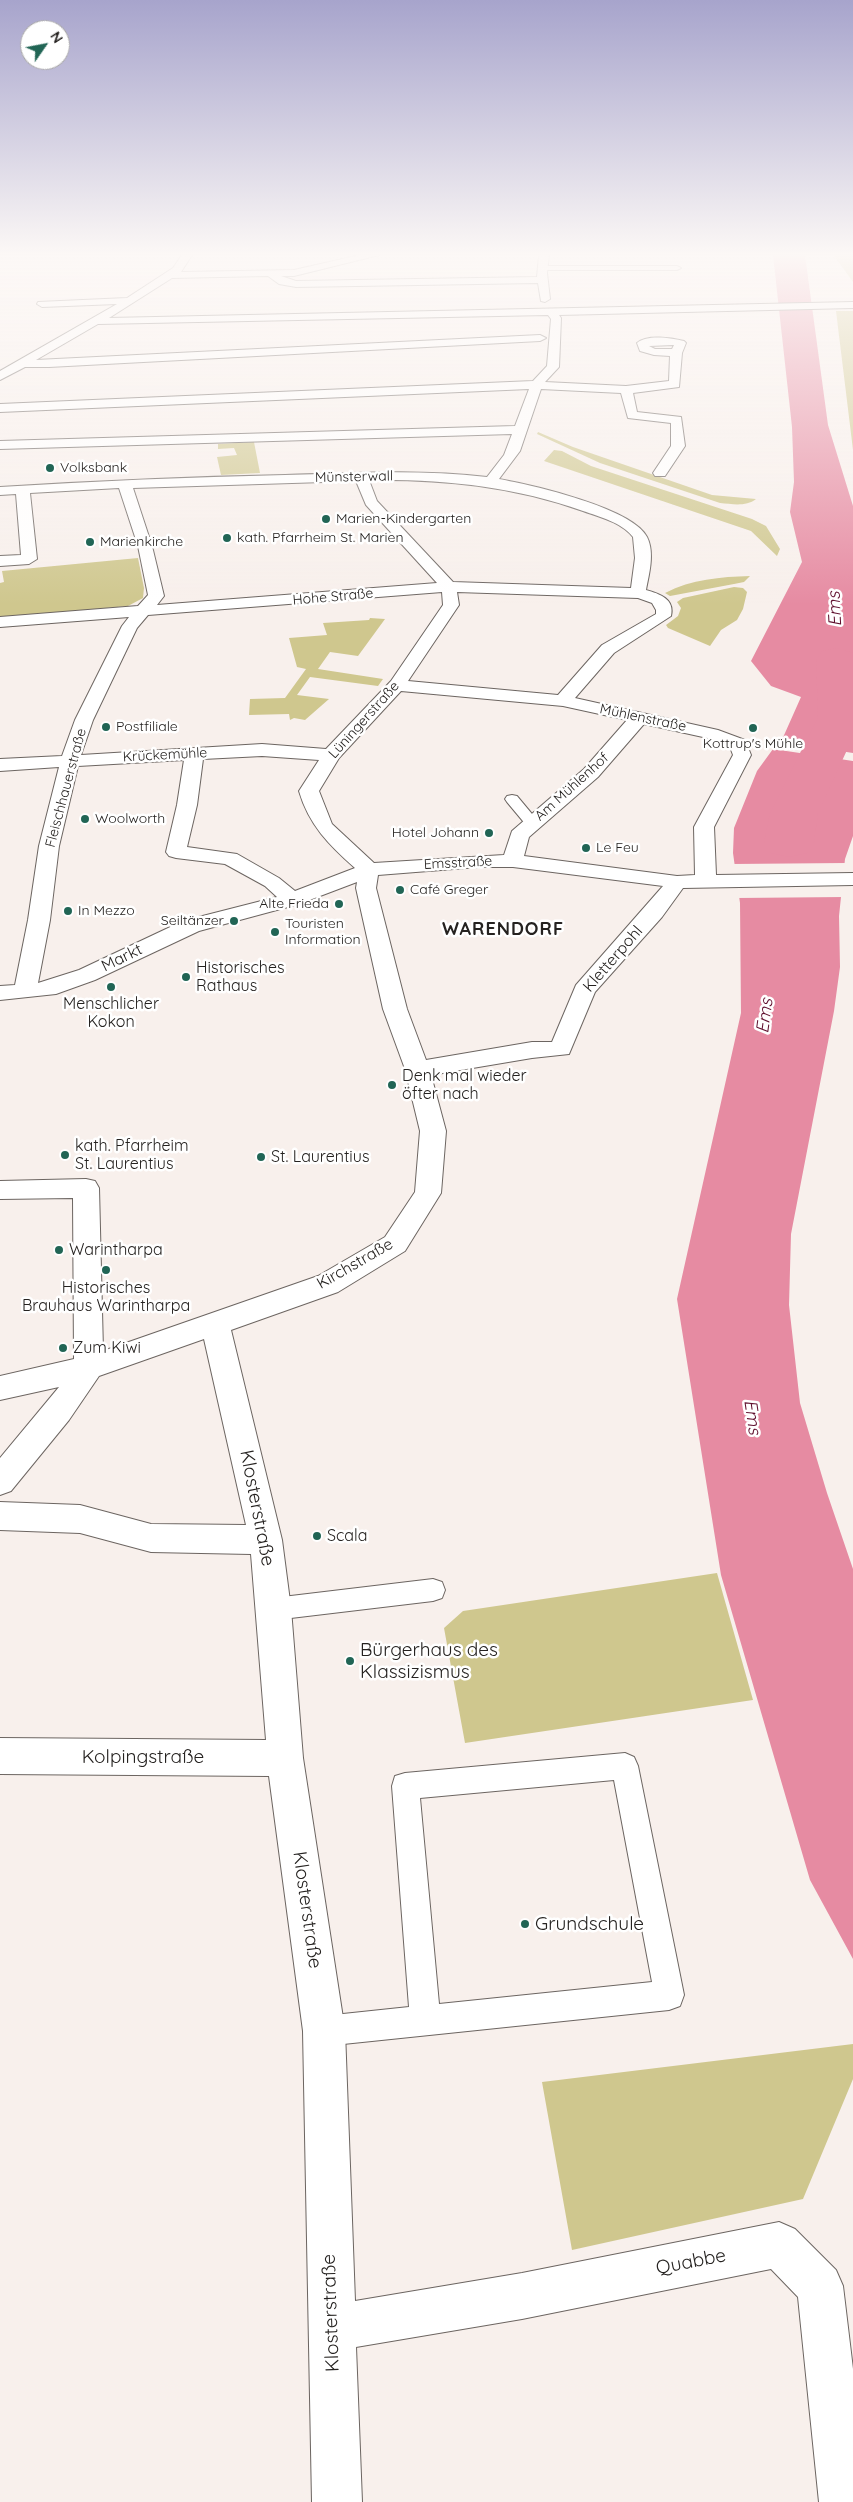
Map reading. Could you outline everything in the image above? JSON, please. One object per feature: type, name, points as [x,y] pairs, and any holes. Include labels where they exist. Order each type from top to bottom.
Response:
[{"type":"street","points":[[490,482],[513,451],[541,372]]},
{"type":"street","points":[[0,408],[537,385],[626,390],[675,384],[675,372]]},
{"type":"street","points":[[626,390],[636,430]]},
{"type":"street","points":[[632,416],[677,420],[678,446],[660,473]]},
{"type":"street","points":[[0,446],[222,437],[519,430]]},
{"type":"street","points":[[661,440],[678,446]]},
{"type":"street","points":[[361,477],[371,502],[449,587]]},
{"type":"street","name":"Münsterwall","points":[[0,491],[125,484],[361,477],[440,477],[490,482],[577,503],[616,518],[634,530],[640,538],[642,546],[638,594]]},
{"type":"street","name":"Fleischhauerstraße","points":[[26,992],[39,920],[49,846],[70,760],[84,720],[130,626],[156,596],[145,546],[125,484]]},
{"type":"street","points":[[0,561],[29,559],[23,490]]},
{"type":"street","name":"Hohe Straße","points":[[0,622],[449,587],[638,594],[655,597],[664,603],[665,610],[663,616],[608,649],[564,701]]},
{"type":"street","name":"Lüningerstraße","points":[[369,870],[324,828],[314,812],[309,791],[331,755],[397,685],[452,605],[449,587]]},
{"type":"street","name":"Mühlenstraße","points":[[397,685],[564,701],[730,739],[742,748],[742,755],[704,827],[706,882]]},
{"type":"street","name":"Am Mühlenhof","points":[[513,861],[519,835],[591,774],[640,717]]},
{"type":"street","name":"Krückemühle","points":[[0,765],[262,750],[331,755]]},
{"type":"street","points":[[194,754],[187,805],[176,852],[230,858],[272,882],[292,900]]},
{"type":"street","name":"Emsstraße","points":[[217,919],[292,900],[369,870],[470,862],[513,861],[677,882],[851,880]]},
{"type":"street","name":"Kirchstraße","points":[[0,1388],[89,1368],[328,1284],[395,1244],[428,1193],[433,1131],[417,1069],[395,1009],[366,888],[369,870]]},
{"type":"street","name":"Kletterpohl","points":[[417,1069],[532,1050],[561,1049],[584,990],[654,912],[677,882]]},
{"type":"street","name":"Markt","points":[[0,994],[48,988],[87,975],[166,937],[217,919]]},
{"type":"street","points":[[0,977],[26,992]]},
{"type":"street","points":[[0,1190],[86,1188],[89,1368],[58,1410],[0,1481]]},
{"type":"street","name":"Klosterstraße","points":[[215,1324],[266,1540],[274,1608],[285,1758],[324,2031],[337,2502]]},
{"type":"street","points":[[0,1516],[80,1519],[151,1538],[266,1540]]},
{"type":"street","name":"Kolpingstraße","points":[[0,1756],[285,1758]]},
{"type":"street","name":"Quabbe","points":[[332,2328],[522,2296],[779,2244],[820,2286],[844,2502]]},
{"type":"lane","points":[[512,799],[532,823]]},
{"type":"lane","points":[[274,1608],[433,1590]]},
{"type":"lane","points":[[324,2031],[669,1995],[625,1766],[405,1786],[425,2020]]},
{"type":"shaded area","points":[[843,372],[853,372],[853,450]]},
{"type":"shaded area","points":[[538,432],[573,447],[712,495],[756,499],[743,504],[720,503],[600,463],[537,434]]},
{"type":"shaded area","points":[[254,442],[260,473],[221,475],[217,457],[237,455],[234,448],[218,449],[218,444]]},
{"type":"shaded area","points":[[554,450],[562,451],[591,466],[752,519],[766,526],[780,549],[777,556],[751,531],[544,461]]},
{"type":"shaded area","points":[[138,558],[144,588],[143,598],[128,606],[0,618],[0,583],[4,582],[2,571]]},
{"type":"shaded area","points":[[750,576],[744,582],[670,596],[665,593],[675,588],[706,580]]},
{"type":"shaded area","points":[[734,587],[743,588],[747,592],[743,609],[737,620],[721,630],[710,646],[668,628],[666,625],[678,616],[681,608],[677,602],[683,598]]},
{"type":"shaded area","points":[[370,618],[385,619],[358,656],[330,652],[318,669],[383,679],[378,686],[310,677],[297,695],[329,699],[305,720],[294,718],[290,720],[289,714],[249,715],[250,699],[285,698],[306,669],[297,667],[289,638],[327,635],[323,623],[369,620]]},
{"type":"shaded area","points":[[717,1573],[753,1700],[465,1743],[444,1628],[463,1611]]},
{"type":"shaded area","points":[[853,2044],[853,2079],[803,2199],[572,2250],[542,2082]]},
{"type":"water","points":[[786,372],[821,372],[828,425],[853,506],[853,753],[781,742],[801,697],[771,686],[751,661],[802,562],[790,512],[794,482],[792,427]]},
{"type":"water","points":[[773,749],[853,761],[853,836],[845,859],[839,916],[840,967],[834,1011],[791,1234],[789,1305],[800,1403],[827,1493],[853,1569],[853,1959],[810,1880],[721,1575],[677,1299],[741,1013],[740,903],[733,853],[734,828],[757,771]]},
{"type":"pier","points":[[846,863],[844,897],[737,898],[732,864]]},
{"type":"waterway","name":"Ems","points":[[789,842],[794,813],[840,717],[837,660]]},
{"type":"place","name":"Volksbank","points":[[50,468]]},
{"type":"place","name":"Marien-Kindergarten","points":[[326,519]]},
{"type":"place","name":"kath. Pfarrheim St. Marien","points":[[227,538]]},
{"type":"place","name":"Marienkirche","points":[[90,542]]},
{"type":"place","name":"Postfiliale","points":[[106,727]]},
{"type":"place","name":"Kottrup's Mühle","points":[[753,728]]},
{"type":"place","name":"Woolworth","points":[[85,819]]},
{"type":"place","name":"Hotel Johann","points":[[489,833]]},
{"type":"place","name":"Le Feu","points":[[586,848]]},
{"type":"place","name":"Café Greger","points":[[400,890]]},
{"type":"place","name":"Alte Frieda","points":[[339,904]]},
{"type":"place","name":"In Mezzo","points":[[68,911]]},
{"type":"place","name":"Seiltänzer","points":[[234,921]]},
{"type":"place","name":"Touristen Information","points":[[275,932]]},
{"type":"place","name":"Historisches Rathaus","points":[[186,977]]},
{"type":"place","name":"Menschlicher Kokon","points":[[111,987]]},
{"type":"place","name":"Denk mal wieder öfter nach","points":[[392,1085]]},
{"type":"place","name":"kath. Pfarrheim St. Laurentius","points":[[65,1155]]},
{"type":"place","name":"St. Laurentius","points":[[261,1157]]},
{"type":"place","name":"Warintharpa","points":[[59,1250]]},
{"type":"place","name":"Historisches Brauhaus Warintharpa","points":[[106,1270]]},
{"type":"place","name":"Zum Kiwi","points":[[63,1348]]},
{"type":"place","name":"Scala","points":[[317,1536]]},
{"type":"place","name":"Bürgerhaus des Klassizismus","points":[[350,1661]]},
{"type":"place","name":"Grundschule","points":[[525,1924]]},
{"type":"district","name":"WARENDORF","points":[[503,930]]}]
